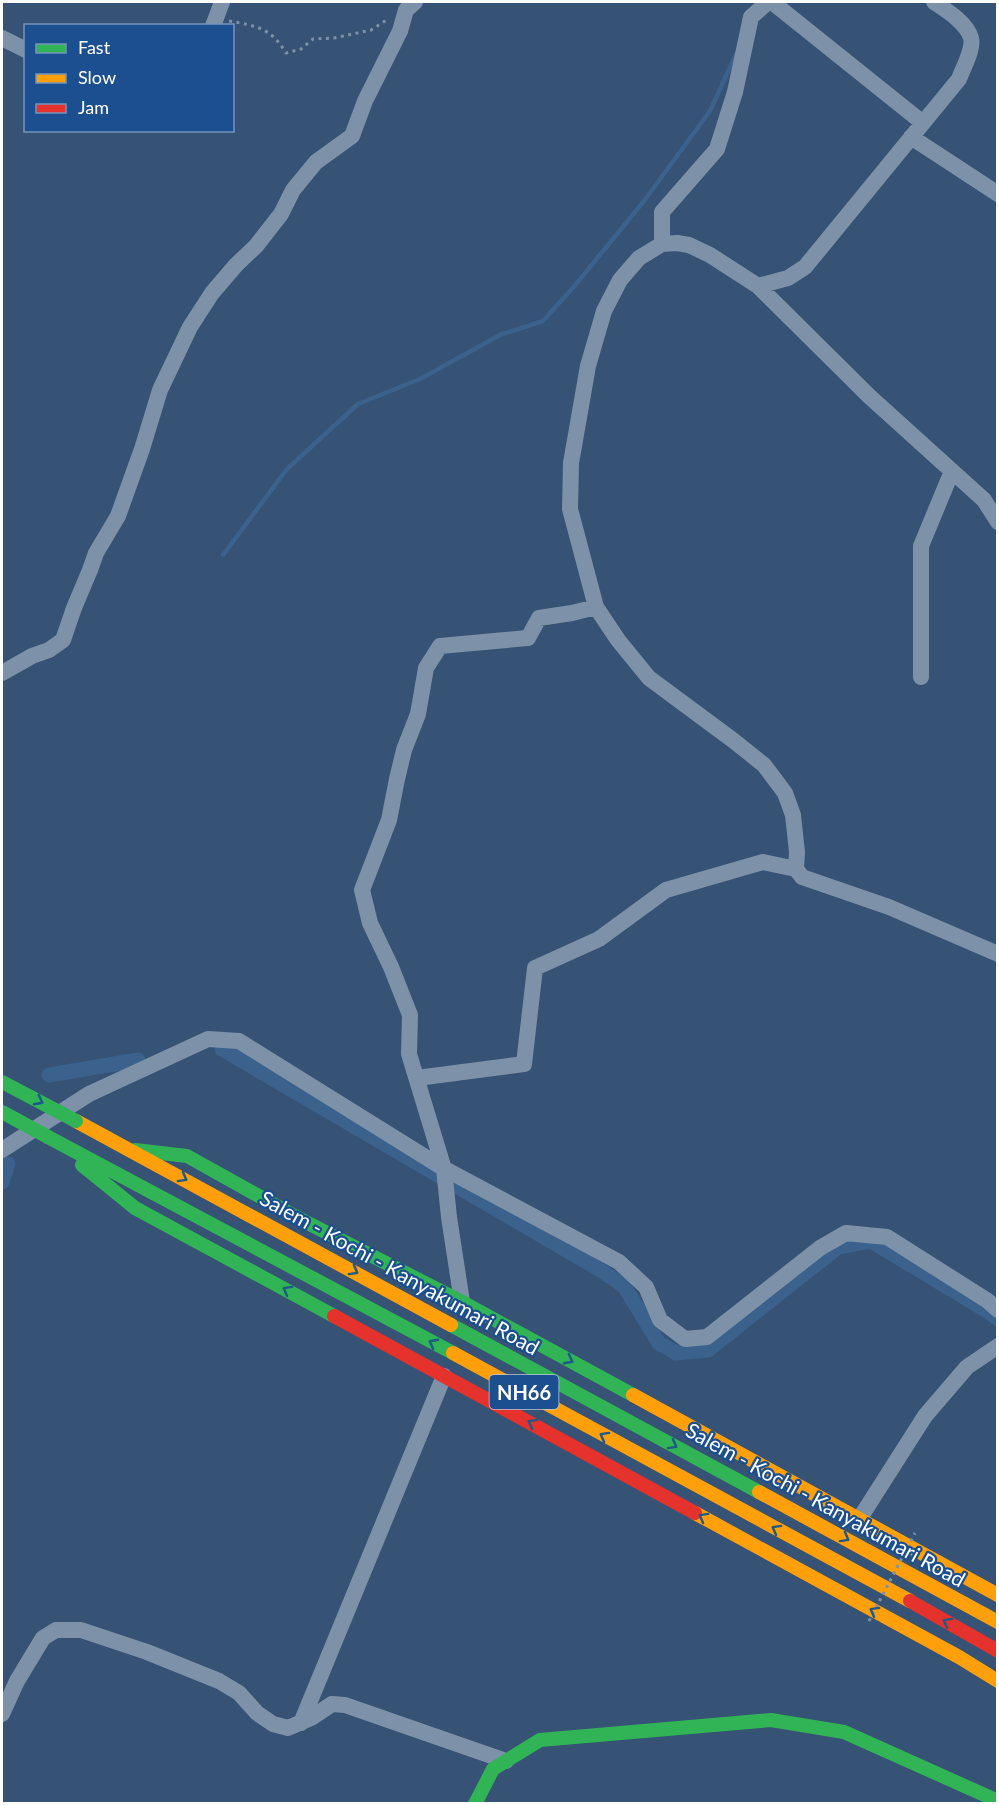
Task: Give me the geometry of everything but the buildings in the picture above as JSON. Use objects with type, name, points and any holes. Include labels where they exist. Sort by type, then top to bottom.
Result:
[{"type":"main road","name":"Salem - Kochi - Kanyakumari Road","points":[[2,1082],[998,1622]]},
{"type":"main road","name":"NH66","points":[[2,1112],[459,1357],[998,1651]]},
{"type":"main road","points":[[48,1137],[135,1208],[959,1657],[998,1681]]},
{"type":"main road","points":[[131,1150],[187,1156],[300,1219],[462,1302],[998,1595]]},
{"type":"main road","points":[[475,1803],[493,1768],[540,1740],[771,1720],[844,1732],[998,1801]]},
{"type":"street","points":[[214,22],[222,2]]},
{"type":"street","points":[[662,244],[662,213],[717,149],[735,92],[751,17],[770,2],[923,123]]},
{"type":"street","points":[[758,286],[788,278],[805,267],[959,79],[969,54],[971,38],[959,19],[934,2]]},
{"type":"street","points":[[2,673],[32,656],[49,650],[63,640],[96,553],[118,516],[160,390],[190,327],[218,286],[256,246],[281,214],[293,190],[316,162],[352,136],[364,101],[411,6]]},
{"type":"street","points":[[2,38],[24,49]]},
{"type":"street","points":[[911,137],[998,194]]},
{"type":"street","points":[[998,522],[984,500],[869,396],[758,286],[710,255],[689,245],[662,244],[639,258],[620,279],[604,311],[588,366],[571,463],[570,509],[596,607],[618,640],[649,678],[734,741],[764,765],[771,774],[785,793],[793,815],[797,852],[796,869],[802,877],[890,908],[998,954]]},
{"type":"street","points":[[921,677],[921,546],[952,471]]},
{"type":"street","points":[[462,1302],[444,1169],[409,1053],[410,1015],[370,923],[362,890],[389,820],[404,750],[418,714],[426,668],[440,646],[528,638],[539,618],[596,607]]},
{"type":"street","points":[[417,1078],[524,1064],[535,968],[599,939],[666,891],[763,862],[796,869]]},
{"type":"street","points":[[2,1150],[89,1094],[208,1039],[239,1041],[444,1169],[619,1262],[646,1287],[660,1320],[685,1339],[707,1336],[820,1248],[846,1233],[887,1237],[988,1300],[998,1310]]},
{"type":"street","points":[[860,1518],[925,1416],[967,1367],[998,1346]]},
{"type":"street","points":[[301,1723],[444,1376]]},
{"type":"street","points":[[2,1714],[17,1681],[43,1638],[56,1630],[81,1629],[219,1681],[238,1693],[257,1713],[273,1724],[288,1728],[311,1719],[332,1704],[345,1705],[506,1761]]},
{"type":"path","points":[[234,24],[264,28],[280,42],[286,53],[301,49],[313,39],[334,38],[371,30],[411,6]]},
{"type":"path","points":[[214,22],[231,24]]},
{"type":"path","points":[[869,1621],[915,1533]]},
{"type":"waterway","points":[[223,555],[287,469],[358,404],[420,379],[500,335],[543,321],[644,201],[710,111],[736,54]]},
{"type":"waterway","points":[[222,1049],[602,1271],[624,1286],[659,1343],[676,1353],[708,1350],[838,1247],[871,1241],[998,1319]]},
{"type":"waterway","points":[[49,1075],[138,1060]]},
{"type":"waterway","points":[[2,1182],[8,1164]]},
{"type":"traffic: fast","points":[[2,1082],[76,1121]]},
{"type":"traffic: fast","points":[[2,1112],[48,1137]]},
{"type":"traffic: fast","points":[[48,1137],[453,1353]]},
{"type":"traffic: fast","points":[[135,1150],[187,1156],[300,1219],[462,1302],[633,1395]]},
{"type":"traffic: fast","points":[[82,1165],[135,1208],[334,1316]]},
{"type":"traffic: fast","points":[[451,1325],[759,1492]]},
{"type":"traffic: fast","points":[[475,1804],[493,1769],[540,1740],[771,1720],[844,1732],[998,1801]]},
{"type":"traffic: slow","points":[[76,1121],[451,1325]]},
{"type":"traffic: slow","points":[[453,1353],[910,1601]]},
{"type":"traffic: slow","points":[[633,1395],[998,1595]]},
{"type":"traffic: slow","points":[[759,1492],[998,1622]]},
{"type":"traffic: slow","points":[[695,1513],[959,1657],[998,1681]]},
{"type":"traffic: jam","points":[[334,1316],[695,1513]]},
{"type":"traffic: jam","points":[[910,1601],[998,1651]]}]
